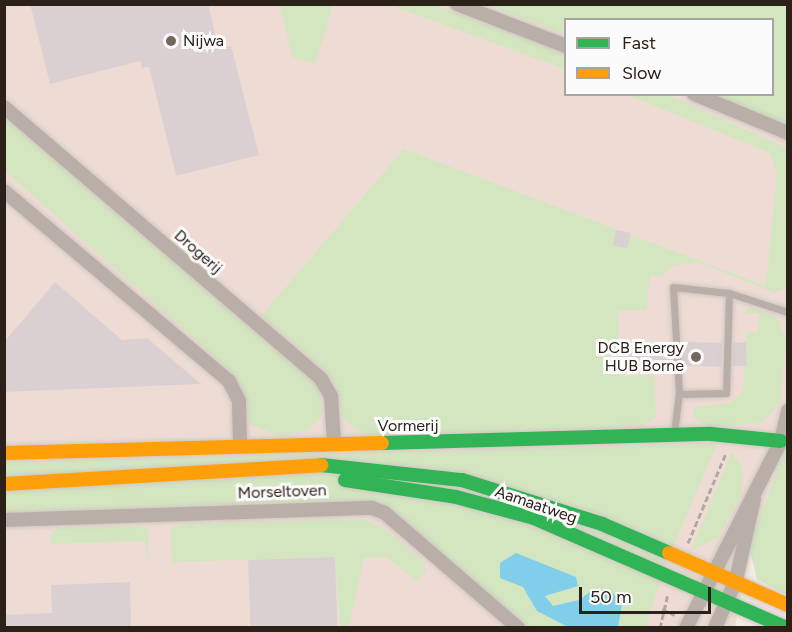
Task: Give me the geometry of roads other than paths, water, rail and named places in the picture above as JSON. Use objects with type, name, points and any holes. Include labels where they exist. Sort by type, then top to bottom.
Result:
[{"type":"main road","name":"Vormerij","points":[[4,453],[334,442],[674,436],[781,441]]},
{"type":"main road","name":"Aamaatweg","points":[[4,484],[258,473],[318,465],[462,480],[529,497],[683,556],[788,605]]},
{"type":"main road","name":"Aamaatweg","points":[[258,473],[378,482],[456,497],[534,518],[787,627]]},
{"type":"street","points":[[457,4],[564,45]]},
{"type":"street","points":[[699,96],[788,133]]},
{"type":"street","name":"Drogerij","points":[[4,107],[321,380],[331,396],[334,442]]},
{"type":"street","points":[[4,190],[229,381],[239,401],[240,445]]},
{"type":"street","points":[[686,627],[712,568],[756,491],[781,441],[788,411]]},
{"type":"street","points":[[715,627],[736,580],[756,491]]},
{"type":"street","name":"Morseltoven","points":[[4,520],[372,508],[385,513],[518,627]]},
{"type":"lane","points":[[674,436],[679,394],[673,287],[729,293],[788,312]]},
{"type":"lane","points":[[679,394],[726,393],[729,293]]},
{"type":"water","points":[[516,553],[576,577],[578,586],[545,596],[553,606],[579,600],[594,589],[611,591],[622,604],[618,627],[568,627],[537,611],[523,587],[500,578],[500,563]]},
{"type":"place","name":"Nijwa","points":[[171,41]]},
{"type":"place","name":"DCB Energy HUB Borne","points":[[696,357]]}]
